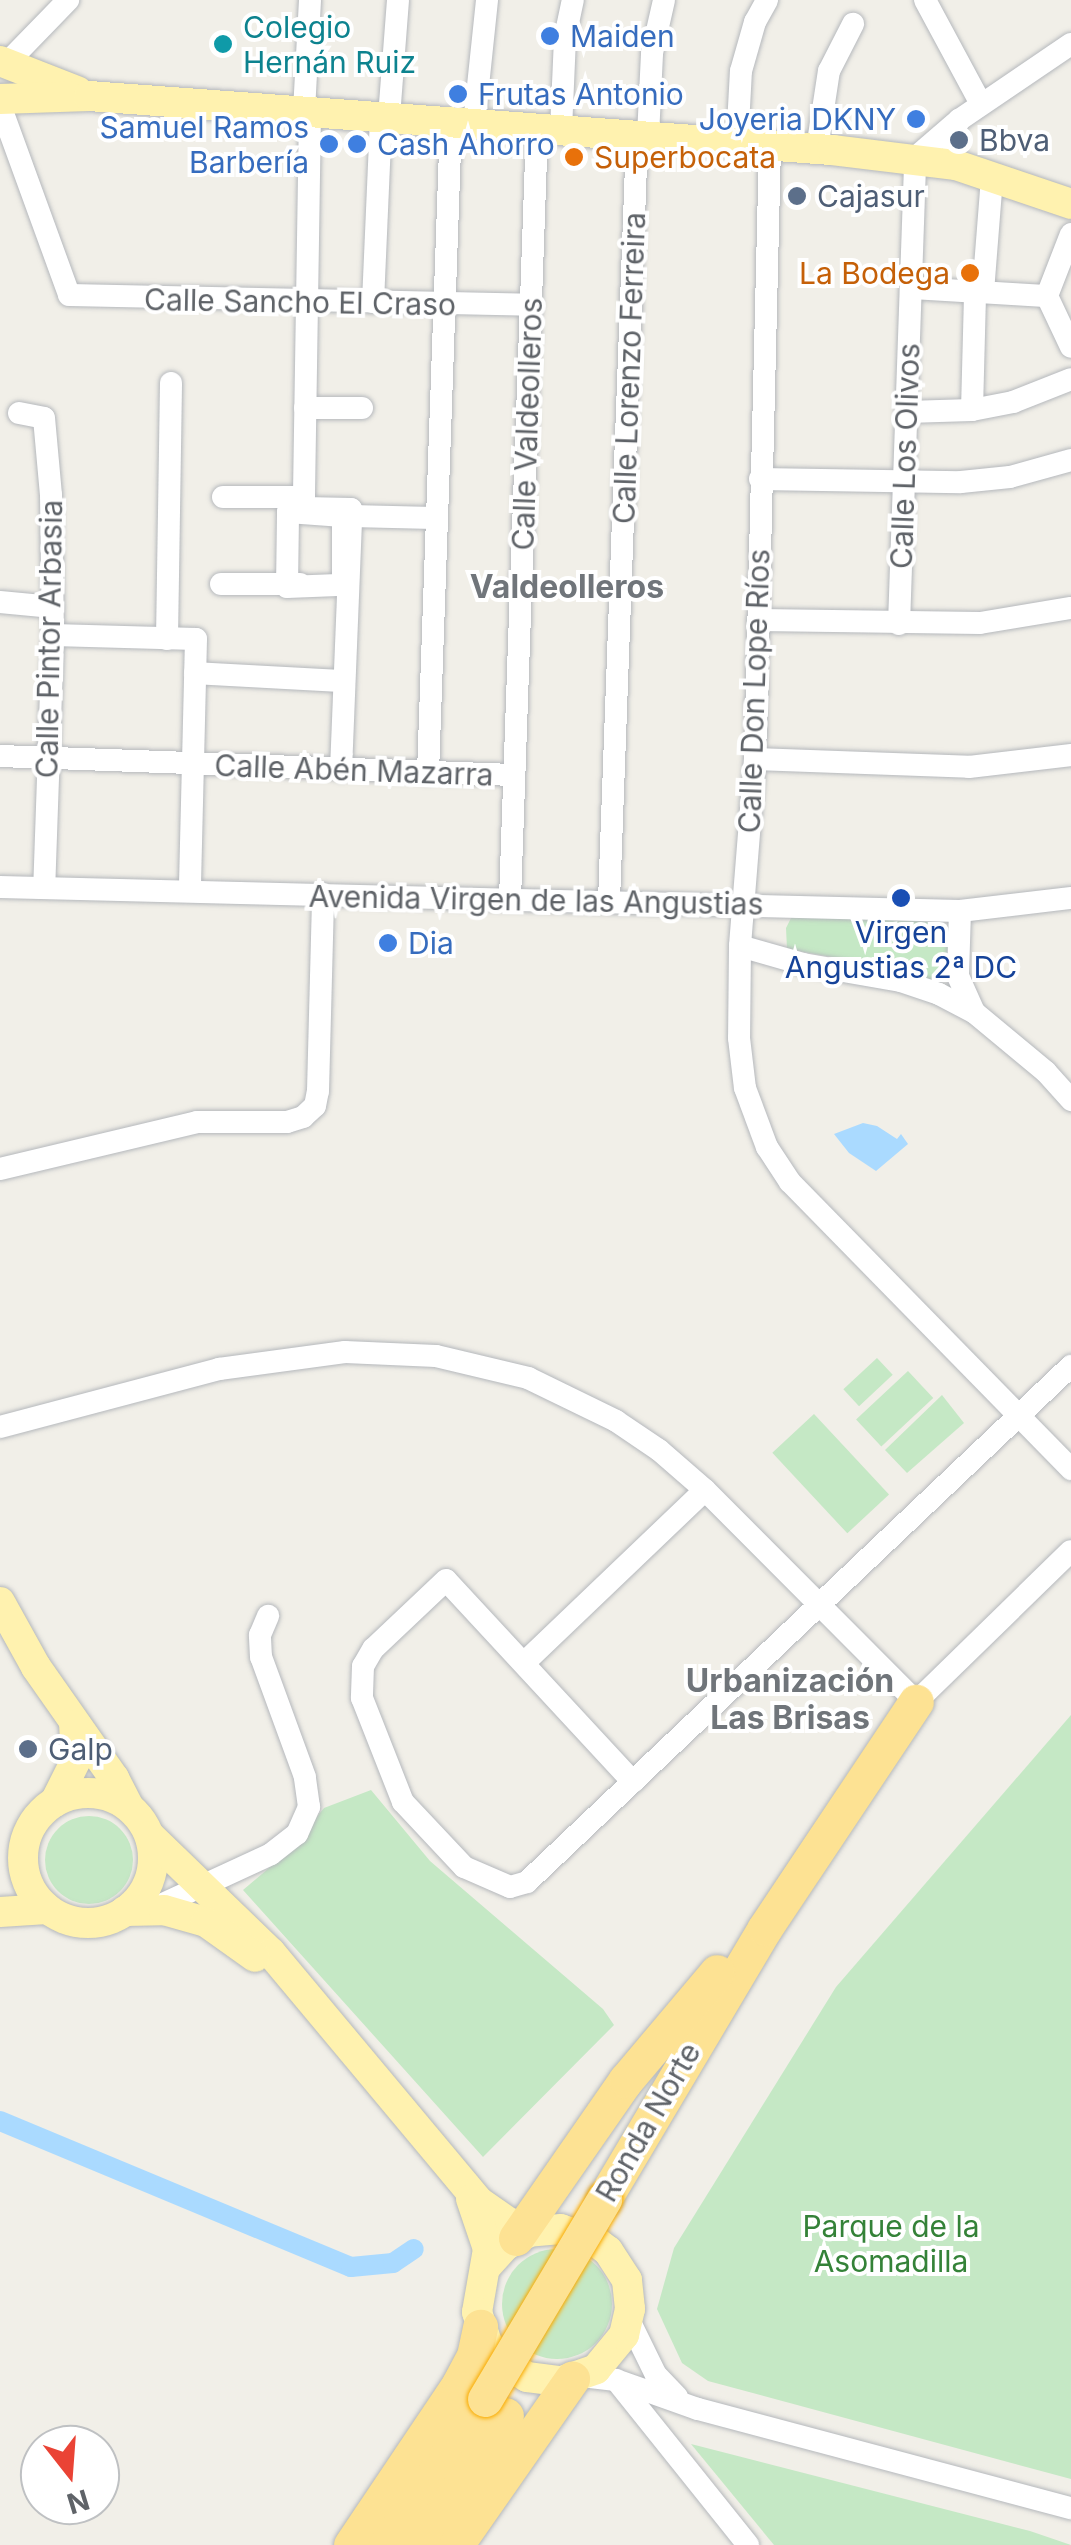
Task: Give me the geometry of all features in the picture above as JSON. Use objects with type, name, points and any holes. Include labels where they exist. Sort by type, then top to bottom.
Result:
[{"type":"highway","name":"Ronda Norte","points":[[421,2545],[604,2198],[765,1928],[916,1702]]},
{"type":"highway","points":[[528,2231],[626,2080],[730,1957],[765,1928]]},
{"type":"highway","points":[[351,2545],[459,2384],[474,2356],[480,2327]]},
{"type":"highway","points":[[456,2545],[578,2377]]},
{"type":"highway","name":"Ronda Norte","points":[[386,2545],[496,2407]]},
{"type":"main road","points":[[4,62],[90,96]]},
{"type":"main road","points":[[0,101],[90,96],[817,148],[956,165],[1071,204]]},
{"type":"main road","points":[[0,1602],[74,1725],[114,1778],[150,1836],[246,1926],[466,2189],[500,2218],[528,2231],[578,2232],[608,2251],[626,2280],[629,2320],[608,2359],[578,2377],[544,2381],[511,2368],[487,2343],[480,2327],[477,2296],[487,2266],[487,2239],[466,2189]]},
{"type":"main road","points":[[55,1802],[76,1760],[74,1725]]},
{"type":"main road","points":[[0,1895],[22,1864],[33,1822],[55,1802],[69,1795],[100,1794],[128,1806]]},
{"type":"main road","points":[[138,1911],[153,1867],[150,1836]]},
{"type":"main road","points":[[22,1864],[35,1896],[47,1909],[74,1922],[90,1923],[138,1911],[206,1922],[312,2004]]},
{"type":"main road","points":[[0,1912],[47,1909]]},
{"type":"main road","points":[[487,2266],[528,2231]]},
{"type":"street","points":[[4,62],[68,0]]},
{"type":"street","points":[[310,0],[304,508],[351,509],[343,585]]},
{"type":"street","points":[[373,302],[385,117],[398,0]]},
{"type":"street","points":[[428,772],[443,304],[462,123],[486,0]]},
{"type":"street","name":"Calle Valdeolleros","points":[[510,899],[532,305],[549,129],[573,0]]},
{"type":"street","name":"Calle Lorenzo Ferreira","points":[[609,901],[642,136],[652,53],[664,0]]},
{"type":"street","points":[[737,144],[742,71],[755,22],[767,0]]},
{"type":"street","points":[[925,0],[981,104]]},
{"type":"street","points":[[817,148],[828,71],[854,24]]},
{"type":"street","points":[[915,158],[959,120],[1071,44]]},
{"type":"street","name":"Calle Sancho El Craso","points":[[0,101],[69,295],[532,305]]},
{"type":"street","points":[[956,165],[952,135],[959,120]]},
{"type":"street","name":"Calle Don Lope Ríos","points":[[770,146],[755,759],[740,946],[738,1038],[745,1088],[767,1147],[790,1182],[1071,1469]]},
{"type":"street","name":"Calle Los Olivos","points":[[899,624],[915,158]]},
{"type":"street","points":[[972,410],[979,292],[992,177]]},
{"type":"street","points":[[1071,234],[1047,296],[1071,348]]},
{"type":"street","points":[[911,288],[1047,296]]},
{"type":"street","points":[[907,412],[972,410],[1013,402],[1071,379]]},
{"type":"street","points":[[167,638],[171,383]]},
{"type":"street","points":[[305,408],[362,408]]},
{"type":"street","name":"Calle Pintor Arbasia","points":[[19,413],[44,418],[53,607],[44,888]]},
{"type":"street","points":[[760,478],[904,483],[1010,477],[1071,460]]},
{"type":"street","points":[[223,496],[304,497]]},
{"type":"street","points":[[286,584],[288,512],[344,516],[341,770]]},
{"type":"street","points":[[351,516],[434,518]]},
{"type":"street","points":[[221,584],[343,585]]},
{"type":"street","points":[[0,602],[53,607]]},
{"type":"street","points":[[759,620],[980,624],[1071,608]]},
{"type":"street","points":[[53,635],[196,640],[190,892]]},
{"type":"street","points":[[196,673],[344,681]]},
{"type":"street","points":[[755,759],[968,767],[1071,755]]},
{"type":"street","points":[[0,756],[48,758]]},
{"type":"street","name":"Calle Abén Mazarra","points":[[48,758],[513,776]]},
{"type":"street","name":"Avenida Virgen de las Angustias","points":[[0,887],[960,911],[1071,898]]},
{"type":"street","points":[[0,1169],[197,1122],[286,1122],[302,1117],[315,1106],[323,894]]},
{"type":"street","points":[[960,911],[958,976],[965,1000],[975,1013],[1046,1072],[1071,1100]]},
{"type":"street","points":[[740,946],[803,964],[901,981],[975,1013]]},
{"type":"street","points":[[0,1427],[219,1370],[290,1358],[390,1351],[436,1356],[528,1378],[616,1421],[704,1490],[916,1702],[1071,1550]]},
{"type":"street","points":[[633,1782],[446,1580],[373,1649],[360,1681],[362,1698],[403,1802],[449,1854],[486,1880],[510,1886],[527,1882],[633,1782],[820,1603],[1071,1366]]},
{"type":"street","points":[[524,1663],[704,1490]]},
{"type":"street","points":[[138,1911],[270,1854],[296,1834],[309,1808],[306,1777],[261,1657],[260,1635],[268,1616]]},
{"type":"street","points":[[629,2320],[664,2386],[698,2409]]},
{"type":"street","points":[[578,2377],[616,2380],[698,2409],[1071,2508]]},
{"type":"street","points":[[616,2380],[748,2545]]},
{"type":"green space","points":[[792,916],[936,922],[948,930],[950,975],[937,983],[877,965],[787,949],[786,928]]},
{"type":"green space","points":[[877,1358],[893,1375],[859,1406],[843,1389]]},
{"type":"green space","points":[[908,1371],[933,1398],[881,1446],[856,1419]]},
{"type":"green space","points":[[942,1395],[964,1423],[907,1473],[885,1450]]},
{"type":"green space","points":[[814,1414],[889,1494],[847,1533],[772,1453]]},
{"type":"green space","name":"Parque de la Asomadilla","points":[[1071,1715],[1071,2479],[708,2381],[682,2363],[657,2309],[674,2248],[836,1987]]},
{"type":"green space","points":[[371,1790],[430,1861],[603,2009],[614,2025],[483,2157],[243,1890],[289,1851],[324,1808]]},
{"type":"green space","points":[[89,1816],[106,1819],[120,1829],[130,1843],[130,1877],[120,1891],[106,1901],[89,1904],[72,1901],[58,1891],[48,1877],[45,1860],[48,1843],[58,1829],[72,1819]]},
{"type":"green space","points":[[557,2249],[578,2253],[596,2265],[608,2283],[612,2304],[608,2325],[596,2343],[578,2355],[557,2359],[536,2355],[518,2343],[506,2325],[502,2304],[506,2283],[518,2265],[536,2253]]},
{"type":"green space","points":[[691,2444],[1030,2531],[1071,2545],[774,2545]]},
{"type":"water","points":[[863,1123],[877,1126],[897,1139],[901,1134],[908,1144],[876,1171],[849,1153],[834,1134]]},
{"type":"waterway","points":[[0,2121],[351,2267],[393,2263],[414,2249]]},
{"type":"place","name":"Maiden","points":[[550,36]]},
{"type":"place","name":"Colegio Hernán Ruiz","points":[[223,44]]},
{"type":"place","name":"Frutas Antonio","points":[[458,94]]},
{"type":"place","name":"Joyeria DKNY","points":[[916,119]]},
{"type":"place","name":"Bbva","points":[[959,140]]},
{"type":"place","name":"Samuel Ramos Barbería","points":[[329,144]]},
{"type":"place","name":"Cash Ahorro","points":[[357,144]]},
{"type":"place","name":"Superbocata","points":[[574,157]]},
{"type":"place","name":"Cajasur","points":[[797,196]]},
{"type":"place","name":"La Bodega","points":[[970,273]]},
{"type":"place","name":"Virgen Angustias 2ª DC","points":[[901,898]]},
{"type":"place","name":"Dia","points":[[388,943]]},
{"type":"place","name":"Galp","points":[[28,1749]]},
{"type":"district","name":"Valdeolleros","points":[[567,587]]},
{"type":"district","name":"Urbanización Las Brisas","points":[[790,1700]]}]
